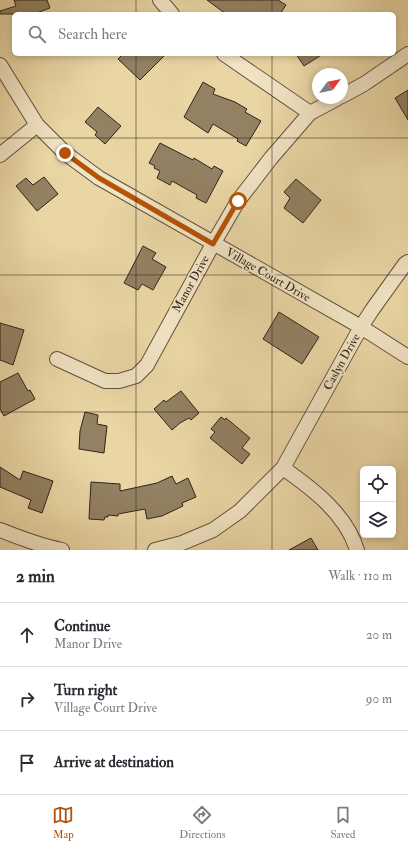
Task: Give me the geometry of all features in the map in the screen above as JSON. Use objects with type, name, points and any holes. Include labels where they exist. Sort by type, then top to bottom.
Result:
[{"type":"street","points":[[160,0],[170,12]]},
{"type":"street","points":[[348,93],[364,84],[408,54]]},
{"type":"street","points":[[227,56],[310,113]]},
{"type":"street","name":"Village Court Drive","points":[[0,65],[37,125],[65,153],[99,178],[361,328],[408,357]]},
{"type":"street","name":"Manor Drive","points":[[58,359],[105,381],[119,380],[136,376],[147,365],[238,201],[271,158],[310,113],[327,104]]},
{"type":"street","points":[[0,154],[37,125]]},
{"type":"street","name":"Caslyn Drive","points":[[155,550],[182,543],[213,530],[240,511],[283,468],[361,328],[372,310],[408,262]]},
{"type":"street","points":[[283,468],[312,488],[343,521],[354,541],[357,550]]},
{"type":"street","points":[[0,530],[29,541],[62,550]]},
{"type":"building","points":[[14,0],[47,0],[50,8],[39,12],[12,12],[12,14],[0,14],[0,11],[16,6]]},
{"type":"building","points":[[207,0],[278,0],[286,5],[281,12],[223,12]]},
{"type":"building","points":[[121,56],[164,56],[140,80],[118,59]]},
{"type":"building","points":[[297,56],[320,56],[304,66]]},
{"type":"building","points":[[203,82],[215,89],[213,94],[235,102],[247,109],[245,112],[261,121],[246,146],[237,141],[238,139],[213,124],[208,133],[184,117]]},
{"type":"building","points":[[408,90],[408,120],[395,98]]},
{"type":"building","points":[[98,107],[121,126],[105,144],[95,135],[97,132],[85,122]]},
{"type":"building","points":[[160,143],[193,160],[194,158],[212,169],[214,166],[223,171],[206,203],[196,198],[197,195],[172,181],[170,185],[157,178],[160,171],[149,163]]},
{"type":"building","points":[[44,177],[58,194],[37,211],[16,186],[26,178],[33,185]]},
{"type":"building","points":[[296,179],[321,200],[303,223],[284,208],[290,198],[284,192]]},
{"type":"building","points":[[143,246],[156,253],[152,259],[166,267],[153,290],[142,284],[138,290],[124,283]]},
{"type":"building","points":[[279,312],[319,337],[302,364],[263,339]]},
{"type":"building","points":[[0,323],[24,330],[13,365],[0,360]]},
{"type":"building","points":[[18,373],[28,391],[30,390],[35,399],[4,416],[0,409],[0,382]]},
{"type":"building","points":[[181,391],[199,413],[191,420],[189,418],[180,423],[172,430],[154,409],[164,400],[166,402]]},
{"type":"building","points":[[85,412],[98,415],[97,424],[107,426],[104,453],[79,449],[80,431]]},
{"type":"building","points":[[221,417],[225,420],[226,418],[250,438],[242,448],[250,454],[242,464],[210,438],[215,432],[211,429]]},
{"type":"building","points":[[0,467],[20,480],[23,471],[53,481],[42,513],[28,508],[31,500],[0,487]]},
{"type":"building","points":[[172,476],[176,484],[188,478],[196,497],[182,503],[183,506],[162,516],[147,519],[145,509],[118,514],[118,516],[108,515],[108,517],[105,517],[104,520],[89,519],[91,482],[120,484],[120,491],[157,483]]},
{"type":"building","points":[[311,538],[318,550],[289,550]]},
{"type":"route","points":[[65,153],[99,178],[213,244],[238,201]]}]
